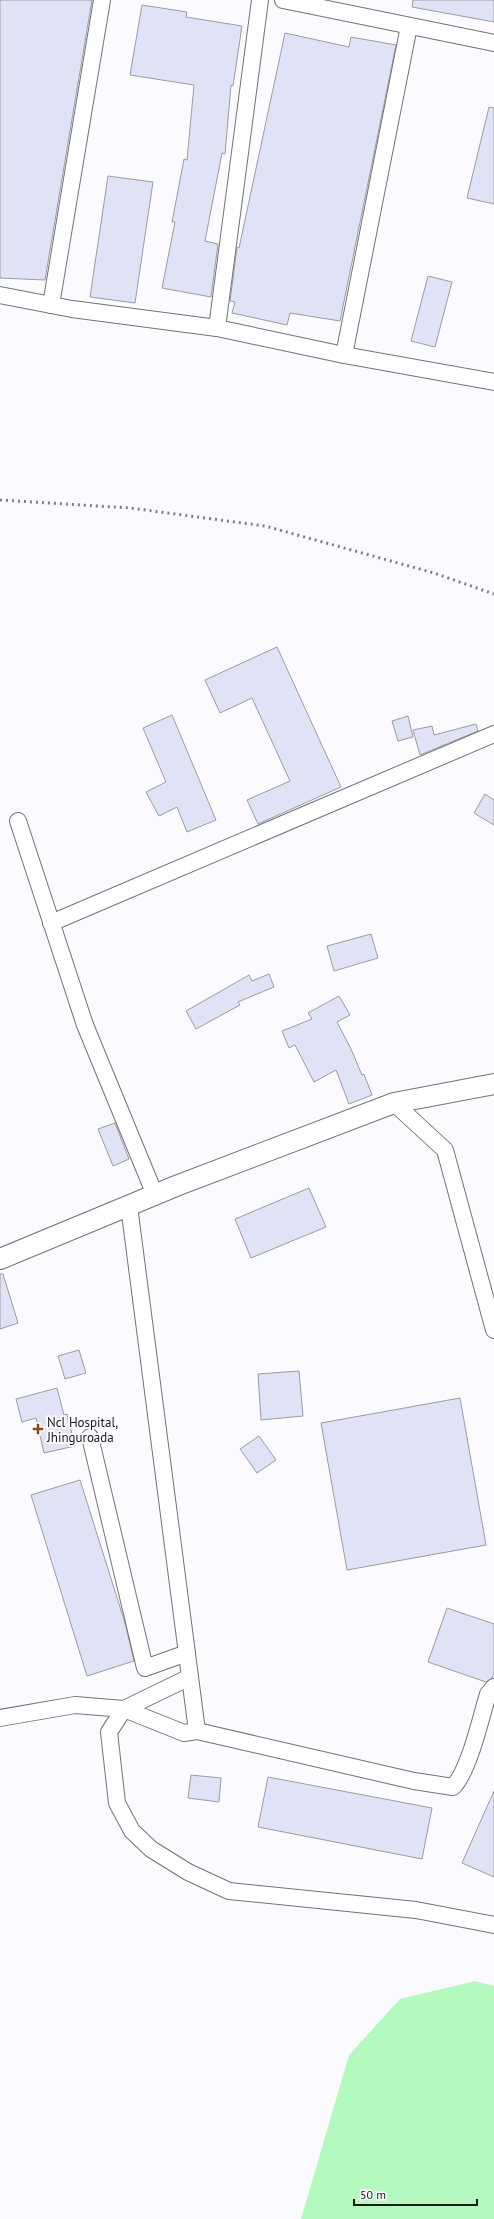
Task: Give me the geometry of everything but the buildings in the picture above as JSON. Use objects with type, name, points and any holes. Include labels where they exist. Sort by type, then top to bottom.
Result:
[{"type":"street","points":[[51,305],[102,0]]},
{"type":"street","points":[[217,328],[260,0]]},
{"type":"street","points":[[283,0],[494,43]]},
{"type":"street","points":[[344,356],[409,26]]},
{"type":"street","points":[[0,295],[51,305],[217,328],[344,356],[494,382]]},
{"type":"street","points":[[51,922],[494,734]]},
{"type":"street","points":[[18,821],[85,1025],[156,1195]]},
{"type":"street","points":[[0,1259],[156,1195],[394,1103],[494,1084]]},
{"type":"street","points":[[394,1103],[445,1150],[494,1330]]},
{"type":"street","points":[[129,1206],[197,1731]]},
{"type":"street","points":[[90,1437],[145,1668],[187,1653]]},
{"type":"street","points":[[190,1676],[124,1709],[109,1732],[116,1803],[132,1831],[151,1849],[188,1872],[229,1891],[416,1910],[494,1925]]},
{"type":"street","points":[[0,1718],[75,1705],[124,1709],[184,1733],[197,1731],[414,1781],[453,1787],[464,1768],[488,1694],[494,1687]]},
{"type":"green space","points":[[475,1981],[494,1986],[494,2219],[301,2219],[349,2055],[400,1999]]},
{"type":"railway","points":[[0,500],[130,508],[265,526],[434,573],[494,594]]},
{"type":"place","name":"Ncl Hospital, Jhinguroada","points":[[38,1429]]}]
